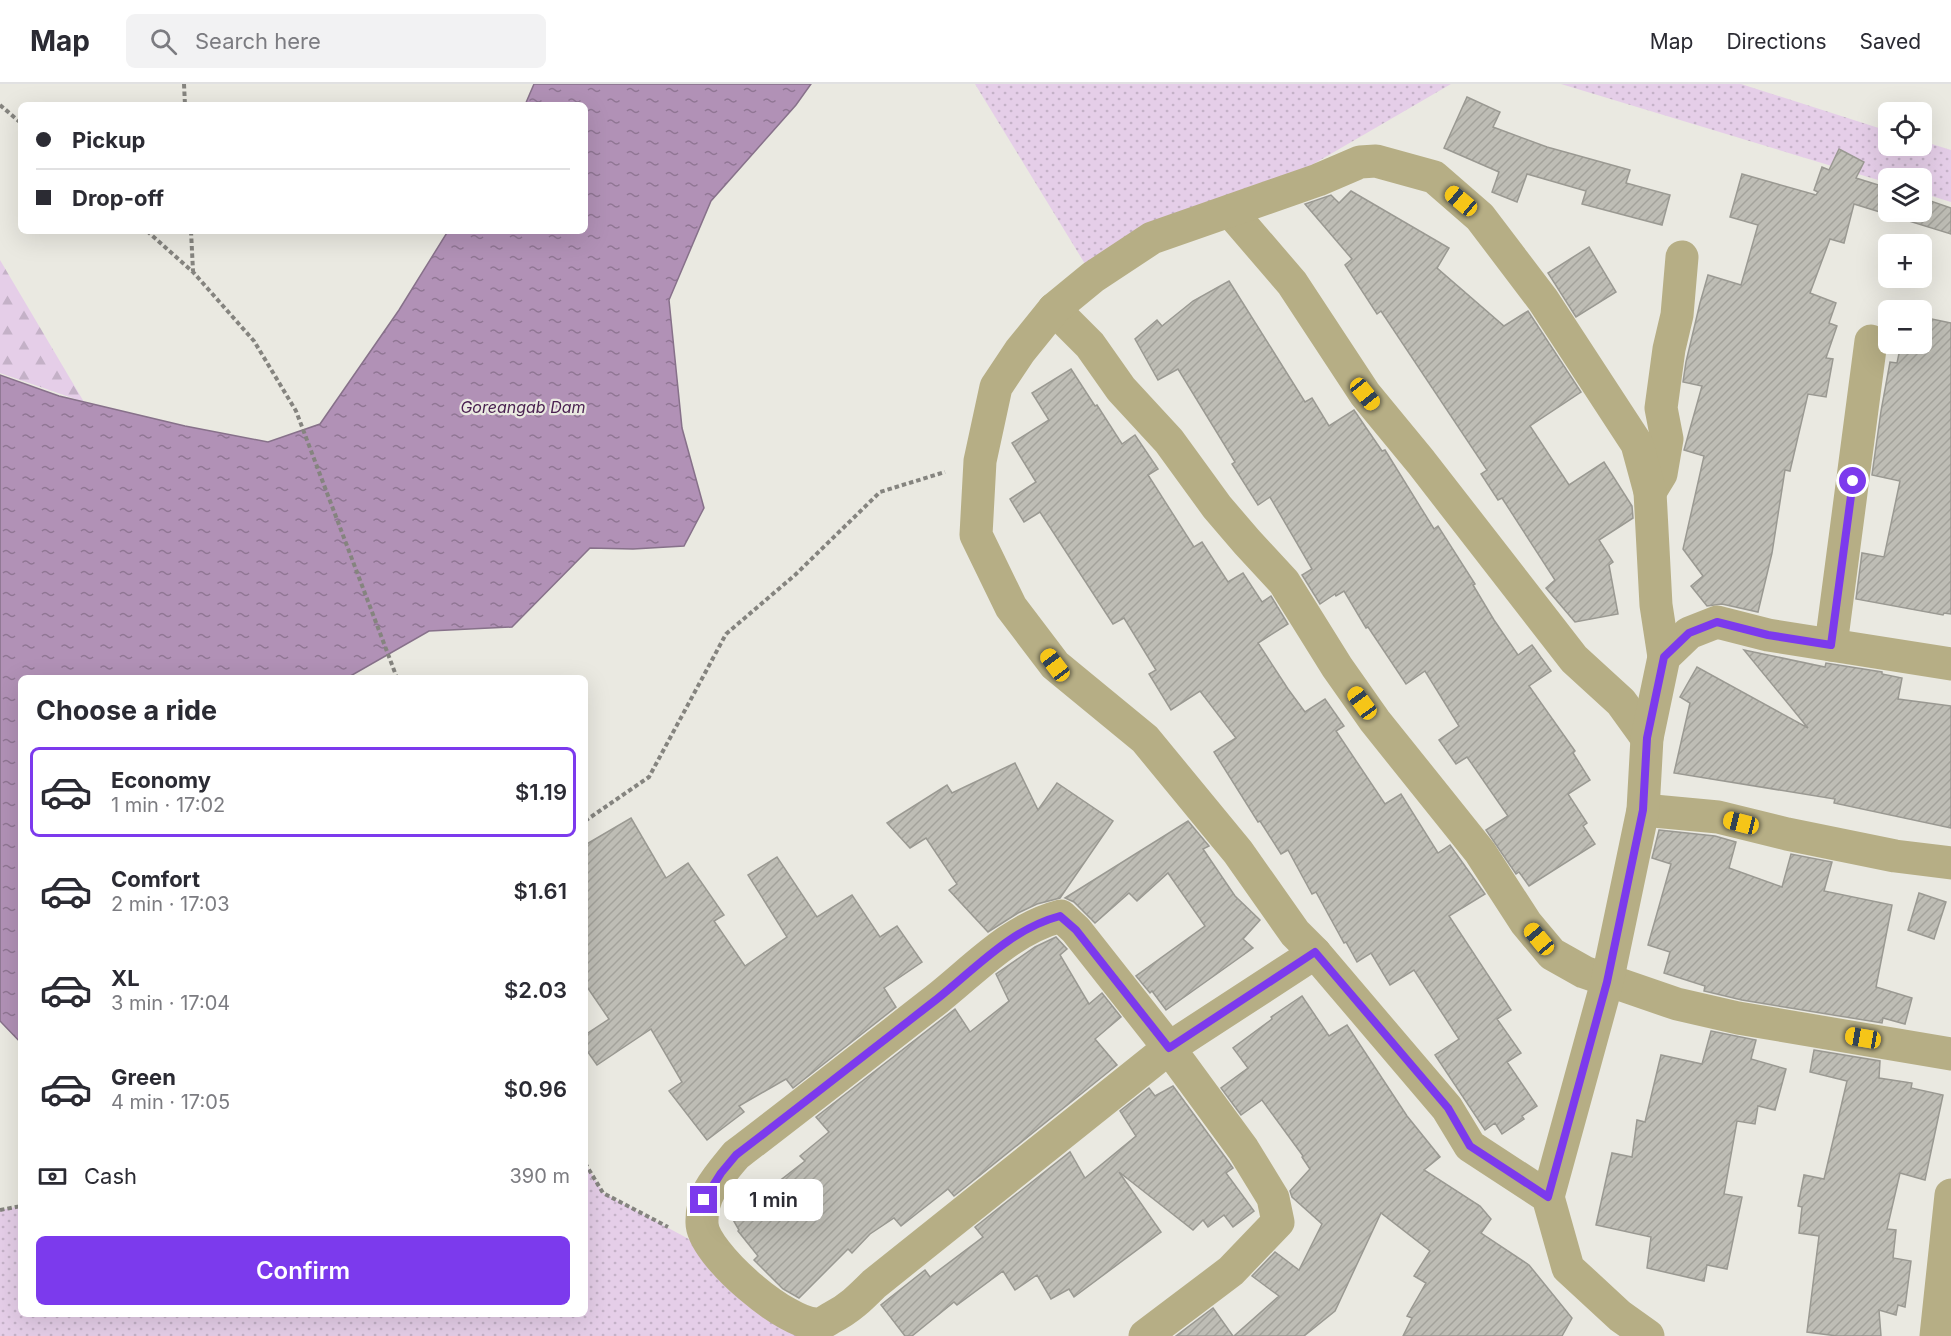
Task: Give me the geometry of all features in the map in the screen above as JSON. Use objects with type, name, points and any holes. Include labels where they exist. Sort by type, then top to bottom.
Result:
[{"type":"lane","points":[[1548,1197],[1470,1146],[1448,1108],[1315,952],[1295,933],[1231,843],[1145,739],[1055,665],[1011,607],[976,535],[980,461],[996,387],[1020,351],[1054,309],[1093,277],[1152,238],[1231,212],[1360,162],[1376,161],[1434,177],[1480,217],[1543,300],[1637,444],[1650,492],[1656,605],[1664,657],[1647,738],[1643,810],[1607,982],[1548,1197],[1568,1268],[1612,1326],[1648,1336]]},
{"type":"lane","points":[[1231,212],[1292,283],[1365,394],[1574,659],[1621,702],[1647,738]]},
{"type":"lane","points":[[1650,492],[1661,474],[1667,439],[1662,408],[1669,349],[1677,315],[1682,257]]},
{"type":"lane","points":[[1054,309],[1090,345],[1121,388],[1169,441],[1217,507],[1284,582],[1337,667],[1375,721],[1480,852],[1526,923],[1552,954],[1607,982],[1677,1004],[1738,1018],[1951,1054]]},
{"type":"lane","points":[[1831,645],[1871,341]]},
{"type":"lane","points":[[1664,657],[1689,633],[1717,622],[1768,635],[1951,664]]},
{"type":"lane","points":[[1643,810],[1718,817],[1884,854],[1951,863]]},
{"type":"lane","points":[[1145,1336],[1231,1270],[1278,1222],[1273,1198],[1249,1159],[1169,1048],[1076,930],[1060,916],[1044,920],[1028,928],[986,957],[939,997],[736,1155],[704,1200],[701,1225],[713,1252],[780,1311],[802,1321],[819,1324],[849,1309],[874,1284],[1169,1048],[1315,952]]},
{"type":"lane","points":[[1936,1336],[1951,1195]]},
{"type":"path","points":[[184,84],[185,102]]},
{"type":"path","points":[[0,105],[18,120]]},
{"type":"path","points":[[150,234],[193,272],[254,341],[296,411],[396,675]]},
{"type":"path","points":[[191,234],[193,272]]},
{"type":"path","points":[[588,818],[649,777],[726,634],[795,575],[880,492],[980,461]]},
{"type":"path","points":[[588,1168],[603,1193],[713,1252]]},
{"type":"path","points":[[0,1210],[18,1207]]},
{"type":"green space","points":[[975,84],[1451,84],[1231,212],[1093,277]]},
{"type":"green space","points":[[1561,84],[1741,84],[1878,128],[1878,156],[1932,156],[1932,144],[1951,150],[1951,202],[1932,196],[1932,168],[1878,168],[1878,180]]},
{"type":"green space","points":[[0,260],[84,402],[0,373]]},
{"type":"green space","points":[[588,1168],[603,1193],[713,1252],[800,1336],[0,1336],[0,1210],[18,1207],[18,1317],[588,1317]]},
{"type":"water","name":"Goreangab Dam","points":[[534,84],[811,84],[796,105],[711,201],[669,300],[682,428],[704,508],[684,546],[633,549],[590,548],[512,627],[429,631],[352,675],[18,675],[18,1040],[0,1021],[0,375],[59,396],[185,426],[268,442],[320,424],[399,310],[446,234],[588,234],[588,102],[526,102]]},
{"type":"building","points":[[1467,97],[1500,112],[1493,127],[1547,147],[1630,170],[1626,183],[1670,195],[1662,225],[1582,204],[1586,191],[1527,174],[1517,202],[1492,192],[1499,172],[1444,148]]},
{"type":"building","points":[[1839,149],[1864,162],[1856,178],[1878,185],[1878,211],[1854,204],[1844,243],[1830,239],[1810,293],[1836,303],[1829,323],[1837,326],[1826,358],[1833,359],[1826,397],[1808,394],[1790,471],[1785,470],[1772,553],[1758,612],[1722,604],[1707,606],[1691,586],[1703,576],[1683,549],[1704,456],[1684,450],[1702,386],[1683,382],[1700,303],[1708,275],[1741,285],[1758,225],[1730,217],[1742,174],[1816,195],[1818,192],[1814,190],[1822,167],[1829,170]]},
{"type":"building","points":[[1351,191],[1449,248],[1437,268],[1504,326],[1528,311],[1581,392],[1530,426],[1569,485],[1604,462],[1632,506],[1633,518],[1599,540],[1613,562],[1609,565],[1618,614],[1575,622],[1546,588],[1555,580],[1502,498],[1498,500],[1481,474],[1487,470],[1381,311],[1377,314],[1345,265],[1352,259],[1305,204],[1331,195],[1339,203]]},
{"type":"building","points":[[1932,201],[1951,208],[1951,234],[1912,222],[1932,222]]},
{"type":"building","points":[[1589,247],[1616,292],[1576,317],[1548,273]]},
{"type":"building","points":[[1229,281],[1305,402],[1312,398],[1329,426],[1354,410],[1382,451],[1385,450],[1434,529],[1438,526],[1475,584],[1473,585],[1494,620],[1518,655],[1532,645],[1551,671],[1529,686],[1575,751],[1573,753],[1590,780],[1568,794],[1587,823],[1583,826],[1595,844],[1529,886],[1519,872],[1516,874],[1486,830],[1508,816],[1467,757],[1456,764],[1439,740],[1459,726],[1425,671],[1406,684],[1368,627],[1366,628],[1344,591],[1320,604],[1302,575],[1312,569],[1270,497],[1258,505],[1232,464],[1235,462],[1178,369],[1158,380],[1135,339],[1157,320],[1162,326],[1193,301]]},
{"type":"building","points":[[1932,319],[1951,323],[1951,614],[1944,613],[1943,615],[1856,599],[1862,553],[1884,557],[1900,481],[1872,475],[1890,362],[1897,363],[1899,354],[1932,354]]},
{"type":"building","points":[[1071,369],[1122,444],[1135,435],[1158,469],[1148,475],[1194,547],[1202,542],[1228,582],[1243,573],[1262,602],[1271,596],[1288,624],[1258,643],[1305,712],[1325,699],[1344,726],[1336,731],[1385,804],[1401,794],[1438,853],[1450,845],[1485,894],[1449,916],[1511,1010],[1497,1019],[1521,1053],[1507,1062],[1537,1106],[1522,1116],[1524,1119],[1502,1134],[1495,1123],[1485,1130],[1435,1055],[1459,1039],[1414,970],[1390,985],[1371,953],[1357,962],[1316,892],[1312,894],[1288,850],[1281,854],[1260,821],[1258,822],[1214,752],[1236,738],[1200,691],[1171,710],[1149,674],[1156,670],[1124,618],[1113,624],[1040,512],[1024,522],[1010,499],[1036,482],[1012,443],[1049,420],[1032,393]]},
{"type":"building","points":[[1744,650],[1825,667],[1826,663],[1882,672],[1882,674],[1902,678],[1898,699],[1951,706],[1951,828],[1834,803],[1835,799],[1674,773],[1690,703],[1680,697],[1697,667],[1808,728]]},
{"type":"building","points":[[1015,763],[1038,810],[1057,783],[1113,821],[1060,898],[1037,904],[988,932],[949,890],[957,884],[926,838],[910,848],[887,823],[947,785],[952,793]]},
{"type":"building","points":[[631,818],[666,878],[688,863],[724,915],[714,921],[745,966],[787,937],[748,875],[777,857],[817,917],[852,895],[880,937],[897,926],[922,962],[884,988],[896,1007],[793,1088],[786,1079],[739,1106],[744,1112],[707,1140],[669,1091],[682,1082],[651,1029],[597,1065],[588,1052],[588,1033],[609,1019],[588,988],[588,843]]},
{"type":"building","points":[[1188,821],[1209,846],[1203,849],[1235,896],[1260,920],[1243,939],[1253,948],[1166,1010],[1152,991],[1150,993],[1136,976],[1205,926],[1168,873],[1137,901],[1129,893],[1095,923],[1074,902],[1065,898]]},
{"type":"building","points":[[1659,830],[1715,836],[1736,842],[1729,868],[1782,887],[1791,854],[1832,862],[1824,891],[1892,905],[1876,987],[1912,998],[1905,1024],[1883,1018],[1882,1023],[1742,1000],[1704,991],[1705,986],[1664,973],[1670,952],[1648,945],[1671,864],[1652,858]]},
{"type":"building","points":[[1919,893],[1946,902],[1934,939],[1908,930]]},
{"type":"building","points":[[1056,937],[1067,949],[1060,955],[1089,1004],[1102,993],[1121,1017],[1095,1039],[1117,1065],[954,1196],[948,1189],[901,1226],[894,1218],[870,1234],[852,1253],[848,1249],[799,1298],[783,1289],[754,1260],[758,1256],[738,1231],[732,1218],[805,1161],[800,1156],[829,1132],[816,1117],[955,1009],[970,1032],[1009,1001],[996,974],[1035,947]]},
{"type":"building","points":[[1302,996],[1329,1036],[1347,1025],[1407,1116],[1440,1157],[1424,1170],[1480,1206],[1491,1219],[1481,1233],[1529,1265],[1572,1318],[1562,1336],[1403,1336],[1412,1318],[1407,1316],[1426,1283],[1414,1276],[1430,1251],[1381,1213],[1335,1311],[1304,1336],[1234,1336],[1279,1296],[1252,1276],[1275,1252],[1299,1270],[1322,1224],[1292,1197],[1290,1191],[1310,1169],[1262,1100],[1241,1115],[1221,1088],[1248,1068],[1233,1048],[1272,1019],[1271,1017]]},
{"type":"building","points":[[1711,1031],[1756,1040],[1751,1059],[1786,1069],[1775,1110],[1758,1106],[1755,1124],[1737,1121],[1724,1194],[1742,1197],[1727,1269],[1707,1265],[1704,1281],[1647,1268],[1651,1237],[1596,1225],[1612,1153],[1632,1157],[1637,1120],[1645,1122],[1661,1055],[1702,1064]]},
{"type":"building","points":[[1814,1050],[1880,1061],[1879,1078],[1912,1083],[1911,1088],[1943,1095],[1925,1180],[1900,1173],[1887,1229],[1896,1230],[1893,1258],[1911,1261],[1905,1307],[1898,1305],[1896,1315],[1879,1310],[1881,1336],[1837,1336],[1807,1332],[1819,1236],[1799,1233],[1802,1207],[1798,1206],[1804,1175],[1824,1179],[1847,1081],[1810,1072]]},
{"type":"building","points":[[1173,1086],[1233,1168],[1226,1173],[1254,1211],[1233,1227],[1224,1215],[1208,1227],[1203,1220],[1193,1230],[1119,1172],[1161,1232],[1074,1297],[1069,1289],[1051,1299],[1037,1275],[1015,1290],[1003,1271],[957,1305],[954,1302],[912,1336],[905,1336],[881,1305],[925,1270],[930,1277],[983,1237],[975,1227],[1070,1152],[1085,1178],[1136,1136],[1120,1111],[1149,1088],[1155,1096]]},
{"type":"building","points":[[1213,1308],[1233,1336],[1176,1336]]},
{"type":"route","points":[[704,1200],[736,1155],[939,997],[986,957],[1028,928],[1044,920],[1060,916],[1076,930],[1169,1048],[1315,952],[1448,1108],[1470,1146],[1548,1197],[1607,982],[1643,810],[1647,738],[1664,657],[1689,633],[1717,622],[1768,635],[1831,645],[1853,481]]}]
